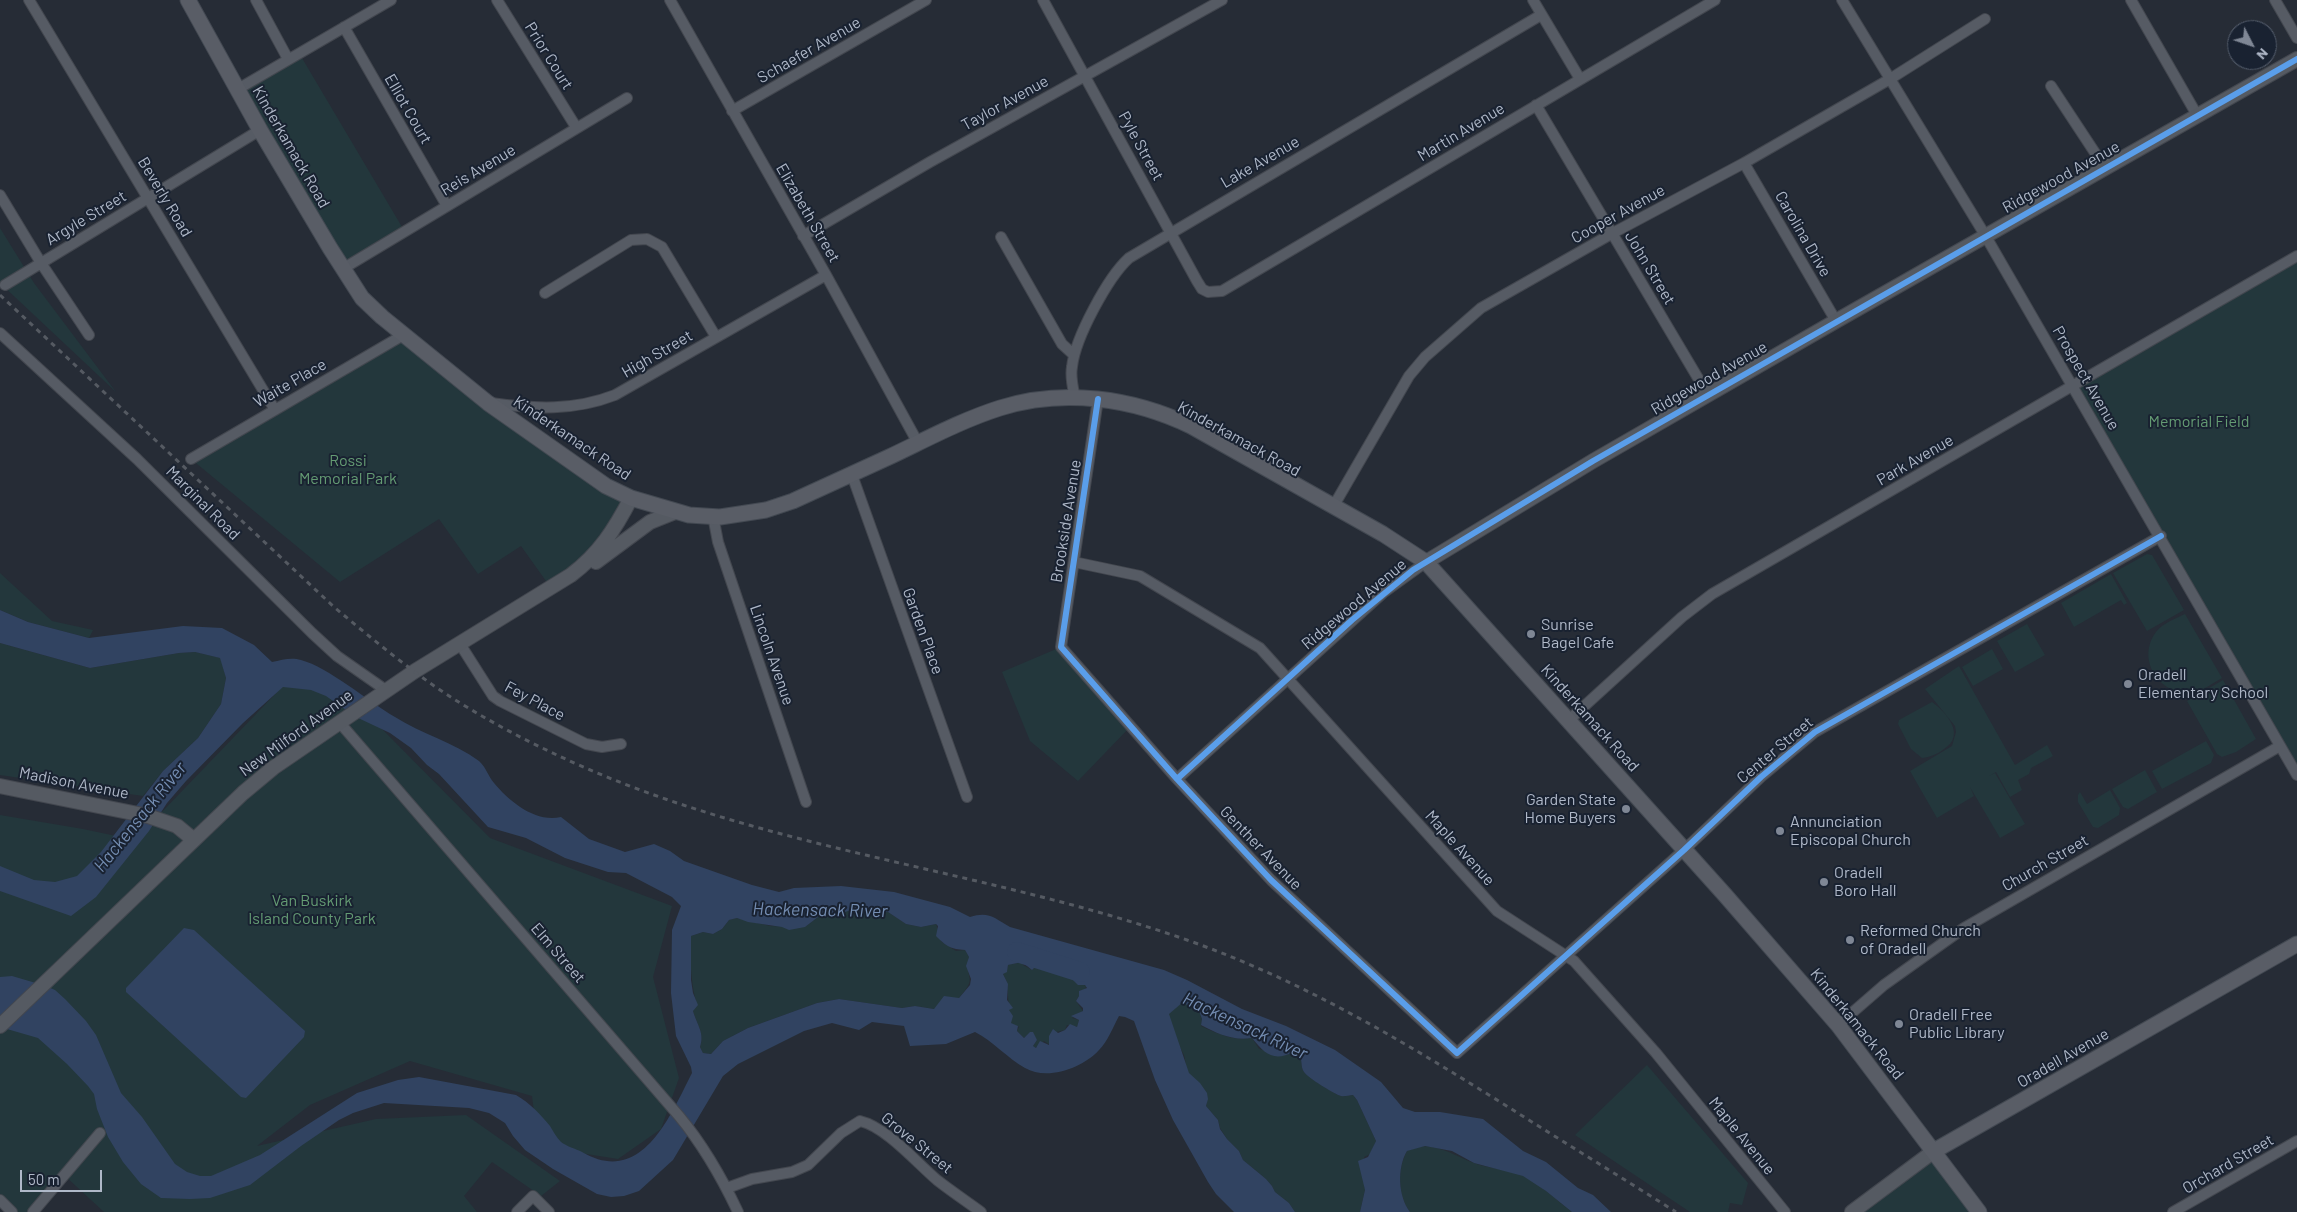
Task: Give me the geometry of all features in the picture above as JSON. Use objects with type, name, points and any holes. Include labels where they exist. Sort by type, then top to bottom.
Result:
[{"type":"main road","name":"Kinderkamack Road","points":[[188,0],[260,130],[362,298],[488,403],[606,486],[631,498],[676,512],[713,516],[766,510],[852,475],[918,443],[1000,408],[1039,400],[1098,399],[1134,405],[1176,419],[1383,534],[1426,562],[1726,896],[1838,1025],[1979,1212]]},
{"type":"main road","name":"Oradell Avenue","points":[[1934,1151],[2297,944]]},
{"type":"street","name":"Beverly Road","points":[[29,0],[275,410]]},
{"type":"street","points":[[256,0],[288,59]]},
{"type":"street","points":[[238,89],[391,0]]},
{"type":"street","name":"Prior Court","points":[[497,0],[576,128]]},
{"type":"street","name":"Elizabeth Street","points":[[670,0],[826,275],[918,443]]},
{"type":"street","name":"Schaefer Avenue","points":[[732,110],[926,0]]},
{"type":"street","name":"Pyle Street","points":[[1043,0],[1202,289],[1208,292],[1222,290]]},
{"type":"street","name":"Taylor Avenue","points":[[803,236],[1084,76],[1222,0]]},
{"type":"street","points":[[1533,0],[1580,79]]},
{"type":"street","name":"Martin Avenue","points":[[1222,290],[1580,79],[1699,4],[1715,0]]},
{"type":"street","name":"Prospect Avenue","points":[[1842,0],[1985,235],[2161,536],[2297,775]]},
{"type":"street","points":[[2131,0],[2197,115]]},
{"type":"street","points":[[2275,0],[2297,38]]},
{"type":"street","name":"Lake Avenue","points":[[1075,398],[1071,371],[1074,355],[1104,288],[1116,271],[1129,258],[1541,15]]},
{"type":"street","name":"Cooper Avenue","points":[[1334,507],[1409,376],[1425,357],[1481,308],[1613,233],[1744,163],[1890,79],[1985,19]]},
{"type":"street","name":"Elliot Court","points":[[344,27],[447,206]]},
{"type":"street","name":"Ridgewood Avenue","points":[[1177,779],[1383,593],[1426,562],[1585,466],[1836,320],[2297,59]]},
{"type":"street","points":[[2051,86],[2106,168]]},
{"type":"street","name":"Reis Avenue","points":[[344,268],[627,98]]},
{"type":"street","name":"John Street","points":[[1536,105],[1708,395]]},
{"type":"street","name":"Argyle Street","points":[[5,285],[260,130]]},
{"type":"street","name":"Carolina Drive","points":[[1744,163],[1836,320]]},
{"type":"street","points":[[0,195],[41,263],[90,335]]},
{"type":"street","points":[[1001,237],[1062,344],[1074,355]]},
{"type":"street","points":[[544,292],[631,240],[647,239],[662,248],[716,337]]},
{"type":"street","name":"Park Avenue","points":[[1569,720],[1682,617],[1712,594],[2297,256]]},
{"type":"street","name":"High Street","points":[[488,403],[551,408],[579,406],[597,402],[615,395],[826,275]]},
{"type":"street","name":"Marginal Road","points":[[0,333],[137,459],[312,633],[337,656],[386,691]]},
{"type":"street","name":"Waite Place","points":[[191,459],[405,334]]},
{"type":"street","name":"Brookside Avenue","points":[[1061,647],[1098,399]]},
{"type":"street","name":"Garden Place","points":[[852,475],[966,797]]},
{"type":"street","name":"New Milford Avenue","points":[[0,1026],[243,793],[274,768],[386,691],[571,575],[587,562],[611,535],[631,498]]},
{"type":"street","points":[[571,575],[583,571],[650,522],[676,512]]},
{"type":"street","name":"Lincoln Avenue","points":[[713,516],[718,542],[806,802]]},
{"type":"street","name":"Center Street","points":[[1457,1053],[1684,850],[1761,777],[1815,732],[2161,536]]},
{"type":"street","name":"Maple Avenue","points":[[1074,562],[1123,571],[1152,581],[1260,648],[1497,911],[1574,961],[1656,1053],[1785,1212]]},
{"type":"street","name":"Fey Place","points":[[460,644],[493,696],[500,701],[586,744],[602,747],[622,744]]},
{"type":"street","name":"Genther Avenue","points":[[1061,647],[1177,779],[1271,880],[1457,1053]]},
{"type":"street","name":"Elm Street","points":[[340,723],[666,1100],[696,1138],[727,1188],[738,1212]]},
{"type":"street","name":"Church Street","points":[[1838,1025],[1884,985],[1964,928],[2280,746]]},
{"type":"street","name":"Madison Avenue","points":[[0,786],[155,819],[178,826],[194,840]]},
{"type":"street","name":"Grove Street","points":[[727,1188],[752,1179],[792,1172],[808,1165],[841,1133],[860,1121],[868,1123],[888,1137],[938,1180],[981,1212]]},
{"type":"street","points":[[33,1212],[100,1134]]},
{"type":"street","name":"Orchard Street","points":[[2173,1212],[2297,1141]]},
{"type":"street","name":"Oradell Avenue","points":[[1852,1212],[1934,1151]]},
{"type":"street","points":[[517,1212],[533,1196],[549,1212]]},
{"type":"street","points":[[0,1200],[12,1212]]},
{"type":"green space","points":[[299,53],[405,232],[344,268],[238,89]]},
{"type":"green space","points":[[0,228],[34,283],[116,392],[0,283]]},
{"type":"green space","name":"Memorial Field","points":[[2297,256],[2297,775],[2073,387]]},
{"type":"green space","name":"Rossi Memorial Park","points":[[405,334],[631,498],[619,522],[551,588],[521,546],[478,574],[439,519],[340,582],[191,459]]},
{"type":"green space","points":[[2147,554],[2152,555],[2184,610],[2147,631],[2113,573]]},
{"type":"green space","points":[[0,573],[52,621],[93,630],[89,638],[28,622],[0,610]]},
{"type":"green space","points":[[2111,574],[2127,603],[2124,605],[2121,600],[2074,627],[2061,603]]},
{"type":"green space","points":[[2185,614],[2222,678],[2194,692],[2182,692],[2171,689],[2162,683],[2150,665],[2148,654],[2150,643],[2156,632],[2169,621]]},
{"type":"green space","points":[[2027,624],[2045,655],[2015,672],[1997,641]]},
{"type":"green space","points":[[0,643],[90,668],[179,653],[195,652],[221,658],[226,678],[221,704],[198,738],[163,771],[143,796],[0,775]]},
{"type":"green space","points":[[1061,647],[1131,726],[1078,781],[1030,741],[1002,672]]},
{"type":"green space","points":[[1992,649],[2003,669],[1973,686],[1962,667]]},
{"type":"green space","points":[[1959,666],[2015,765],[2047,745],[2053,756],[2031,768],[2029,774],[2018,780],[2022,790],[2010,797],[1996,772],[1989,776],[1995,773],[2025,824],[2000,838],[1970,787],[1974,796],[1937,818],[1910,771],[1952,746],[1956,732],[1955,726],[1925,689]]},
{"type":"green space","points":[[2223,680],[2256,739],[2236,752],[2222,757],[2217,754],[2187,701]]},
{"type":"green space","name":"Van Buskirk Island County Park","points":[[314,686],[380,727],[490,838],[672,906],[653,977],[679,1078],[661,1129],[618,1159],[555,1149],[535,1120],[532,1096],[410,1061],[310,1105],[257,1146],[376,1119],[466,1115],[560,1181],[541,1196],[492,1162],[464,1196],[477,1212],[104,1212],[64,1175],[31,1212],[14,1212],[0,1200],[0,815],[135,840],[282,687]]},
{"type":"green space","points":[[1932,702],[1952,724],[1954,737],[1942,751],[1922,758],[1911,749],[1898,724],[1899,720]]},
{"type":"green space","points":[[2206,741],[2214,755],[2211,763],[2162,789],[2152,771]]},
{"type":"green space","points":[[2145,770],[2157,792],[2128,809],[2123,807],[2112,789]]},
{"type":"green space","points":[[2110,790],[2120,808],[2119,815],[2098,828],[2093,827],[2078,802],[2078,795],[2080,792],[2087,804]]},
{"type":"green space","points":[[851,910],[888,912],[906,924],[921,927],[936,924],[942,942],[956,951],[965,950],[969,957],[968,970],[970,981],[965,991],[959,998],[953,998],[934,1009],[915,1006],[902,1008],[839,999],[817,1003],[748,1028],[723,1041],[711,1054],[703,1053],[700,1047],[702,1037],[693,1011],[696,1000],[691,968],[691,936],[703,932],[713,934],[722,929],[729,920],[737,918],[770,926],[805,927],[822,914]]},
{"type":"green space","points":[[1049,960],[1062,973],[1086,986],[1085,990],[1079,991],[1076,1001],[1083,1011],[1072,1018],[1079,1020],[1077,1027],[1067,1025],[1065,1030],[1052,1033],[1050,1045],[1044,1041],[1035,1048],[1033,1046],[1037,1040],[1030,1033],[1024,1038],[1017,1031],[1019,1027],[1010,1023],[1007,982],[1003,974],[1007,971],[1008,965],[1022,962],[1023,965],[1032,970],[1041,961]]},
{"type":"green space","points":[[1183,1001],[1191,1008],[1199,1011],[1202,1019],[1201,1026],[1232,1038],[1252,1038],[1259,1049],[1287,1055],[1294,1052],[1300,1056],[1304,1072],[1311,1078],[1338,1095],[1353,1095],[1376,1141],[1370,1154],[1364,1157],[1365,1190],[1360,1212],[1295,1212],[1289,1203],[1275,1192],[1266,1179],[1243,1160],[1239,1151],[1227,1139],[1220,1128],[1218,1120],[1206,1106],[1207,1096],[1205,1092],[1192,1078],[1187,1069],[1184,1055],[1168,1014]]},
{"type":"green space","points":[[1647,1065],[1748,1183],[1742,1205],[1730,1203],[1728,1212],[1690,1212],[1575,1135]]},
{"type":"green space","points":[[1419,1146],[1434,1147],[1480,1165],[1522,1175],[1542,1187],[1572,1212],[1410,1212],[1403,1198],[1400,1174],[1407,1151]]},
{"type":"green space","points":[[1934,1151],[1979,1212],[1853,1212]]},
{"type":"water","points":[[0,610],[28,622],[89,638],[183,626],[222,628],[254,645],[272,662],[297,659],[312,664],[336,677],[395,717],[459,748],[479,761],[500,790],[523,809],[542,817],[561,817],[589,839],[625,852],[654,844],[670,851],[684,861],[752,885],[779,892],[794,888],[841,886],[894,892],[950,907],[970,917],[977,915],[991,916],[1010,927],[1164,970],[1242,1009],[1286,1026],[1335,1050],[1381,1082],[1403,1108],[1415,1112],[1440,1112],[1483,1119],[1523,1151],[1546,1162],[1578,1188],[1593,1195],[1611,1212],[1572,1212],[1546,1191],[1523,1176],[1474,1163],[1452,1151],[1425,1146],[1407,1151],[1402,1165],[1400,1174],[1401,1190],[1410,1212],[1360,1212],[1365,1190],[1358,1161],[1368,1157],[1376,1141],[1353,1095],[1338,1095],[1310,1078],[1304,1072],[1300,1056],[1294,1052],[1280,1056],[1270,1055],[1252,1038],[1245,1039],[1226,1036],[1201,1025],[1202,1019],[1199,1011],[1183,1002],[1169,1014],[1189,1073],[1207,1093],[1206,1106],[1218,1120],[1220,1129],[1239,1151],[1243,1160],[1266,1179],[1275,1192],[1289,1203],[1295,1212],[1234,1212],[1216,1194],[1173,1120],[1155,1080],[1134,1021],[1119,1016],[1099,1050],[1084,1062],[1064,1071],[1054,1073],[1034,1072],[1025,1068],[975,1032],[946,1044],[910,1046],[904,1026],[872,1022],[859,1030],[832,1023],[804,1031],[738,1064],[723,1076],[673,1160],[639,1191],[624,1196],[611,1197],[597,1194],[553,1169],[525,1150],[505,1123],[489,1113],[469,1108],[384,1103],[353,1113],[339,1120],[250,1185],[210,1198],[161,1198],[141,1184],[123,1162],[108,1137],[97,1109],[94,1094],[88,1086],[38,1038],[0,1027],[0,977],[12,976],[46,986],[55,990],[65,999],[86,1021],[96,1035],[121,1093],[142,1117],[175,1164],[187,1172],[200,1176],[211,1176],[260,1155],[357,1093],[398,1080],[419,1077],[516,1095],[539,1113],[563,1143],[603,1160],[621,1160],[637,1154],[651,1142],[674,1108],[692,1073],[676,1036],[671,993],[672,930],[681,906],[672,897],[626,873],[608,872],[565,858],[526,838],[488,827],[439,774],[427,765],[411,748],[390,733],[356,717],[326,696],[311,690],[283,687],[243,723],[186,781],[167,803],[149,831],[96,897],[71,916],[0,891],[0,866],[34,880],[55,882],[77,876],[101,852],[163,771],[198,738],[221,704],[226,678],[220,658],[195,652],[90,668],[0,643]],"holes":[[[851,910],[888,912],[906,924],[921,927],[936,924],[938,926],[936,936],[949,947],[965,950],[969,957],[966,966],[971,979],[970,985],[959,998],[944,996],[934,1009],[915,1006],[902,1008],[839,999],[817,1003],[748,1028],[723,1041],[711,1054],[703,1053],[700,1047],[702,1037],[693,1011],[698,1005],[693,993],[691,980],[691,936],[703,932],[713,934],[722,929],[729,920],[737,918],[789,930],[805,927],[822,914],[835,913],[842,916],[845,912]],[[1049,960],[1060,972],[1068,975],[1078,985],[1085,985],[1087,988],[1079,991],[1076,1001],[1083,1008],[1083,1011],[1071,1016],[1079,1020],[1077,1027],[1070,1024],[1065,1030],[1058,1033],[1053,1029],[1049,1036],[1049,1045],[1040,1041],[1036,1048],[1033,1046],[1037,1040],[1033,1032],[1030,1032],[1024,1038],[1017,1031],[1018,1026],[1011,1023],[1013,1016],[1009,1010],[1013,1008],[1007,1000],[1008,984],[1003,974],[1007,972],[1008,965],[1022,962],[1032,970],[1041,961]]]},
{"type":"water","points":[[184,928],[194,930],[305,1031],[304,1037],[246,1098],[241,1097],[126,992],[126,988]]},
{"type":"waterway","name":"Hackensack River","points":[[1017,952],[1080,972]]},
{"type":"railway","points":[[0,295],[334,607],[417,674],[495,724],[574,763],[654,795],[720,817],[853,852],[1055,900],[1187,940],[1230,956],[1311,993],[1389,1035],[1676,1212]]},
{"type":"cycle path","points":[[1177,779],[1352,620],[1413,570],[1593,461],[2297,59]]},
{"type":"cycle path","points":[[1098,399],[1061,647],[1177,779],[1271,880],[1457,1053],[1684,850],[1761,777],[1815,732],[2161,536]]},
{"type":"place","name":"Sunrise Bagel Cafe","points":[[1531,634]]},
{"type":"place","name":"Oradell Elementary School","points":[[2128,684]]},
{"type":"place","name":"Garden State Home Buyers","points":[[1626,809]]},
{"type":"place","name":"Annunciation Episcopal Church","points":[[1780,831]]},
{"type":"place","name":"Oradell Boro Hall","points":[[1824,882]]},
{"type":"place","name":"Reformed Church of Oradell","points":[[1850,940]]},
{"type":"place","name":"Oradell Free Public Library","points":[[1899,1024]]}]
